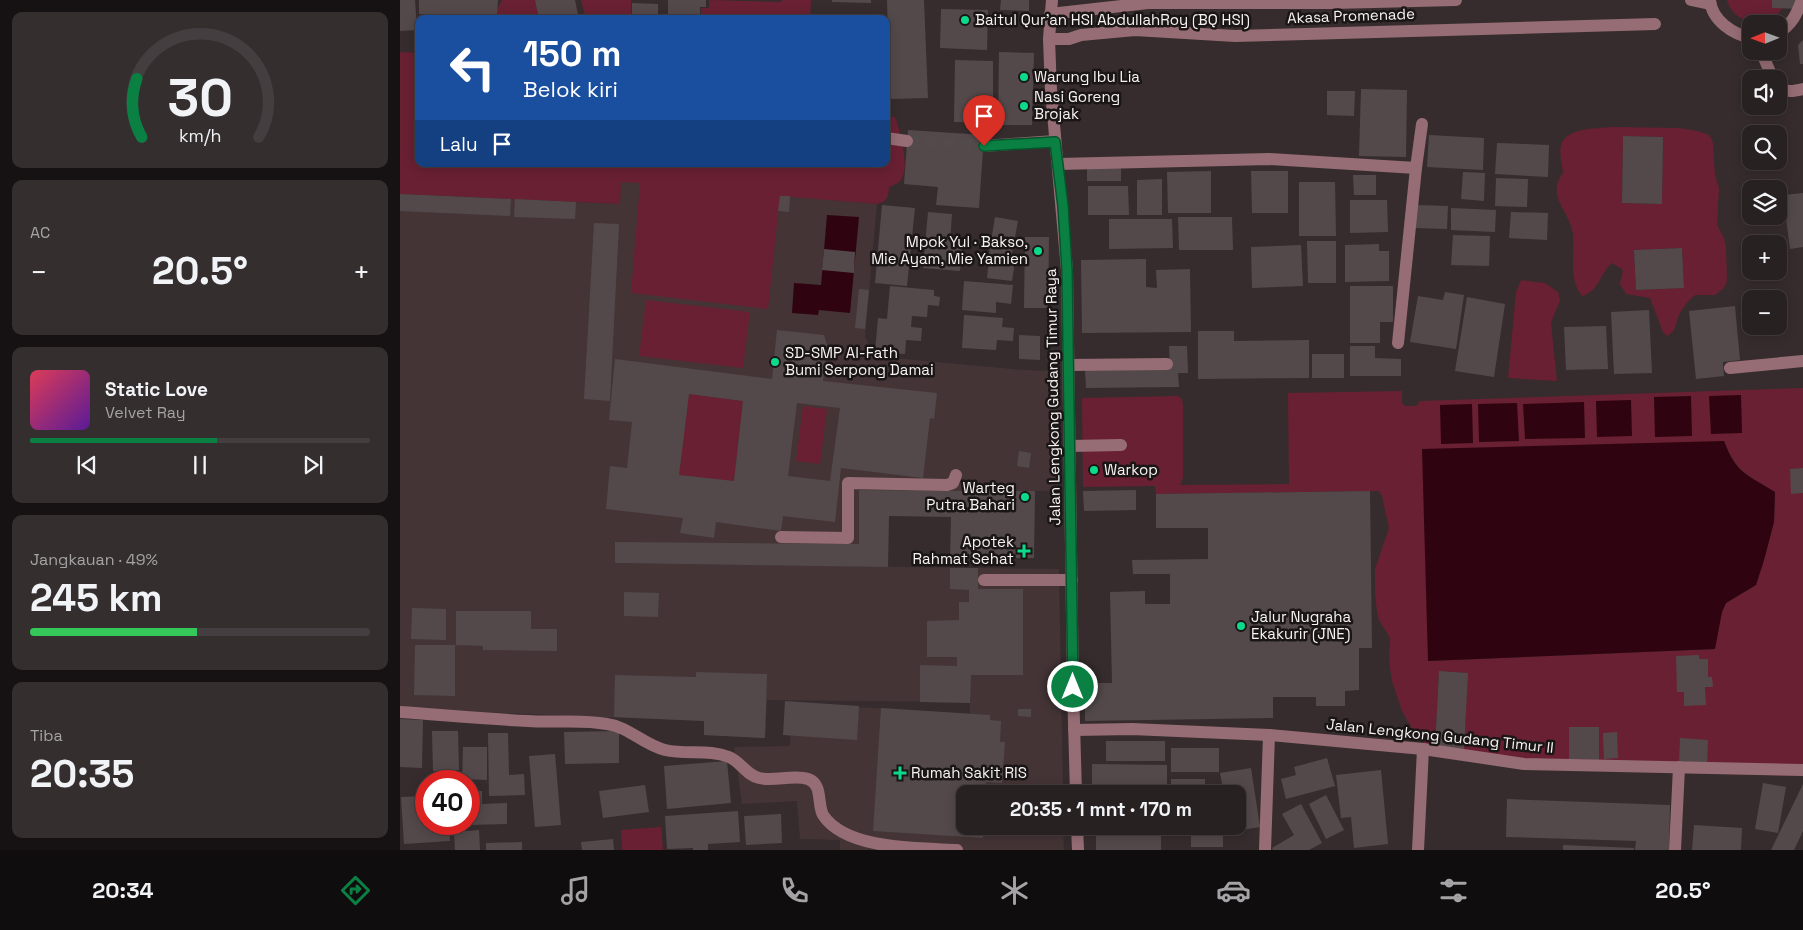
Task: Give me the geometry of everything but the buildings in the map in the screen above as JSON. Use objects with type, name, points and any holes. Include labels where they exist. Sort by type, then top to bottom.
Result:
[{"type":"street","name":"Jalan Lengkong Gudang Timur Raya","points":[[1052,0],[1049,39],[1051,91],[1066,246],[1076,785]]},
{"type":"street","points":[[1050,14],[1148,1],[1456,0]]},
{"type":"street","points":[[1691,0],[1710,2],[1718,20],[1732,33],[1742,36]]},
{"type":"street","points":[[1788,24],[1797,14],[1802,0]]},
{"type":"street","name":"Akasa Promenade","points":[[1049,39],[1069,39],[1081,34],[1135,30],[1236,36],[1655,24]]},
{"type":"street","points":[[1787,90],[1803,90]]},
{"type":"street","points":[[1398,343],[1422,124]]},
{"type":"street","points":[[890,138],[907,140]]},
{"type":"street","points":[[984,146],[1055,142]]},
{"type":"street","points":[[1058,164],[1269,160],[1416,168]]},
{"type":"street","points":[[1730,368],[1803,361]]},
{"type":"street","points":[[1068,365],[1167,364]]},
{"type":"street","points":[[1070,446],[1121,445]]},
{"type":"street","points":[[781,537],[848,538],[848,483],[947,485],[953,482],[956,475]]},
{"type":"street","points":[[984,580],[1072,580]]},
{"type":"street","points":[[400,712],[530,721],[567,720],[608,724],[624,728],[647,743],[666,750],[719,754],[732,758],[750,776],[762,779],[807,778],[814,783],[818,791],[822,814],[832,827],[846,837],[878,846],[957,850]]},
{"type":"street","name":"Jalan Lengkong Gudang Timur II","points":[[1074,730],[1269,735],[1423,749],[1524,764],[1803,770]]},
{"type":"street","points":[[1265,850],[1269,735]]},
{"type":"street","points":[[1418,850],[1423,749]]},
{"type":"street","points":[[1675,850],[1679,767]]},
{"type":"street","points":[[1077,835],[1078,850]]},
{"type":"shaded area","points":[[502,0],[535,0],[538,15],[499,15],[497,10]]},
{"type":"shaded area","points":[[581,0],[631,0],[631,15],[585,15]]},
{"type":"shaded area","points":[[709,0],[781,2],[782,0],[811,0],[810,15],[701,15],[701,8],[709,8]]},
{"type":"shaded area","points":[[1727,0],[1786,0],[1776,15],[1742,15],[1742,19],[1732,10]]},
{"type":"shaded area","points":[[400,52],[415,53],[415,167],[890,167],[890,117],[895,117],[905,159],[905,168],[900,181],[889,187],[888,196],[883,202],[877,204],[780,196],[768,309],[631,293],[640,183],[621,182],[620,204],[400,194]]},
{"type":"shaded area","points":[[1611,127],[1679,128],[1707,134],[1713,143],[1715,175],[1719,188],[1717,225],[1724,238],[1726,248],[1727,281],[1724,288],[1715,295],[1695,295],[1692,297],[1681,312],[1674,330],[1667,336],[1663,332],[1650,298],[1626,294],[1620,284],[1623,270],[1612,263],[1588,294],[1582,296],[1575,282],[1573,235],[1568,219],[1560,204],[1557,190],[1558,182],[1563,173],[1560,155],[1561,145],[1564,139],[1576,132]],"holes":[[[1623,136],[1663,137],[1662,204],[1622,203]],[[1682,248],[1684,288],[1636,290],[1634,250]]]},
{"type":"shaded area","points":[[621,181],[877,204],[865,337],[872,356],[1024,370],[1056,371],[1058,491],[859,490],[859,544],[615,543],[615,563],[1059,569],[1063,785],[956,785],[956,835],[1063,835],[1064,850],[840,850],[840,840],[800,839],[797,801],[742,804],[734,747],[790,746],[791,703],[970,714],[970,702],[767,700],[765,738],[704,735],[704,721],[400,709],[400,194],[620,204]]},
{"type":"shaded area","points":[[827,215],[859,217],[850,313],[819,310],[818,315],[792,313],[794,283],[821,285]]},
{"type":"shaded area","points":[[1521,280],[1545,283],[1558,292],[1560,300],[1551,323],[1557,381],[1508,378],[1516,292]]},
{"type":"shaded area","points":[[646,300],[750,312],[743,368],[639,356]]},
{"type":"shaded area","points":[[1803,388],[1803,776],[1568,770],[1464,749],[1467,673],[1439,671],[1435,748],[1422,742],[1415,734],[1402,711],[1392,681],[1389,653],[1390,638],[1379,620],[1375,593],[1375,569],[1389,528],[1382,496],[1379,491],[1156,494],[1155,486],[1083,487],[1082,398],[1178,396],[1182,399],[1183,478],[1180,485],[1289,484],[1288,393],[1402,391],[1402,403],[1405,406],[1416,406],[1420,401]],"holes":[[[1724,441],[1729,452],[1744,472],[1775,492],[1774,522],[1756,585],[1726,603],[1722,611],[1714,649],[1428,661]]]},
{"type":"shaded area","points":[[689,394],[743,401],[734,481],[679,475]]},
{"type":"shaded area","points":[[1741,395],[1742,433],[1711,434],[1709,396]]},
{"type":"shaded area","points":[[1691,396],[1692,436],[1655,437],[1654,397]]},
{"type":"shaded area","points":[[1631,400],[1632,436],[1597,437],[1596,401]]},
{"type":"shaded area","points":[[1584,402],[1585,438],[1525,439],[1523,404]]},
{"type":"shaded area","points":[[1517,403],[1519,441],[1479,442],[1478,404]]},
{"type":"shaded area","points":[[1472,404],[1473,443],[1441,444],[1440,405]]},
{"type":"shaded area","points":[[803,406],[827,409],[820,464],[796,461]]},
{"type":"shaded area","points":[[1724,441],[1738,467],[1750,477],[1775,492],[1774,522],[1756,585],[1726,603],[1722,612],[1715,649],[1428,661],[1422,449]]},
{"type":"shaded area","points":[[661,827],[663,850],[622,850],[621,830]]},
{"type":"tunnel","points":[[907,141],[984,146]]},
{"type":"place","name":"Baitul Qur'an HSI AbdullahRoy (BQ HSI)","points":[[965,20]]},
{"type":"place","name":"Warung Ibu Lia","points":[[1024,77]]},
{"type":"place","name":"Nasi Goreng Brojak","points":[[1024,106]]},
{"type":"place","name":"Mpok Yul · Bakso, Mie Ayam, Mie Yamien","points":[[1038,251]]},
{"type":"place","name":"SD-SMP Al-Fath Bumi Serpong Damai","points":[[775,362]]},
{"type":"place","name":"Warkop","points":[[1094,470]]},
{"type":"place","name":"Warteg Putra Bahari","points":[[1025,497]]},
{"type":"place","name":"Apotek Rahmat Sehat","points":[[1024,551]]},
{"type":"place","name":"Jalur Nugraha Ekakurir (JNE)","points":[[1241,626]]},
{"type":"place","name":"Rumah Sakit RIS","points":[[900,773]]},
{"type":"route","points":[[984,146],[1055,142],[1063,206],[1067,270],[1073,687]]}]
